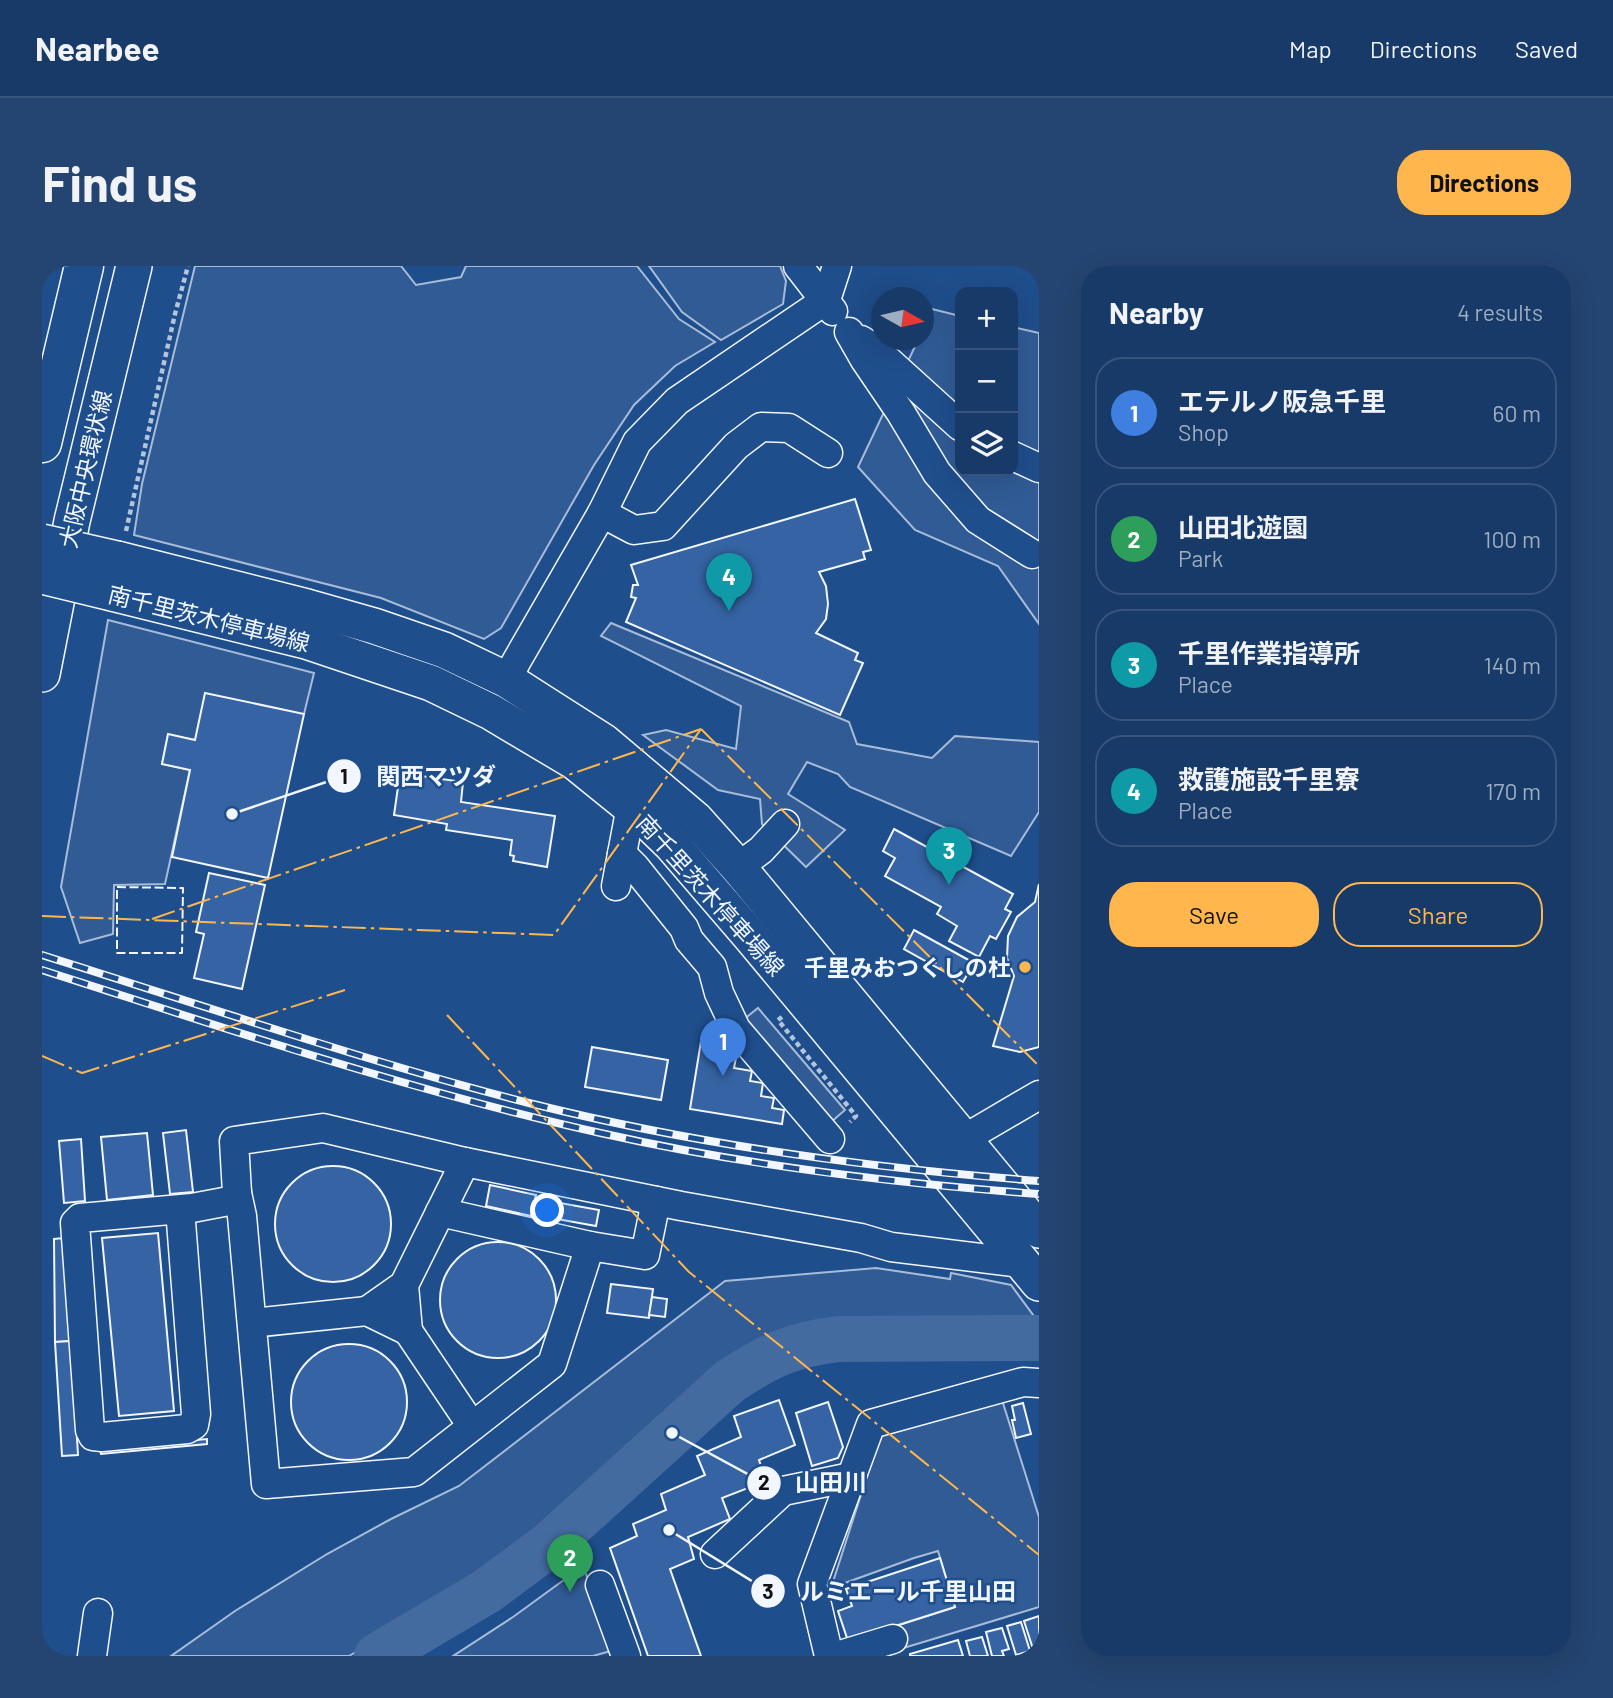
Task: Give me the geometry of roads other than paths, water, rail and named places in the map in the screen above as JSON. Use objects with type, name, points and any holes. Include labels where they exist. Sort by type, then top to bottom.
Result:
[{"type":"highway","points":[[42,443],[84,266]]},
{"type":"main road","name":"大阪中央環状線","points":[[42,674],[72,522],[134,266]]},
{"type":"main road","name":"南千里茨木停車場線","points":[[42,542],[118,565],[307,607],[444,650],[507,680],[604,742],[695,819],[738,867],[1039,1230]]},
{"type":"main road","name":"南千里茨木停車場線","points":[[42,576],[118,565],[306,641],[431,683],[491,712],[575,762],[631,806],[672,845],[1030,1273]]},
{"type":"street","points":[[798,266],[849,332],[937,473],[978,520],[1032,554]]},
{"type":"street","points":[[507,680],[602,513],[637,442],[677,401],[826,300],[837,266]]},
{"type":"street","points":[[849,332],[875,349],[955,421]]},
{"type":"street","points":[[602,513],[634,530],[663,526],[736,446],[761,428],[789,428],[828,453]]},
{"type":"street","points":[[1018,458],[1039,468]]},
{"type":"street","points":[[616,886],[631,806]]},
{"type":"street","points":[[738,867],[761,850],[785,824]]},
{"type":"street","points":[[622,854],[684,928],[689,940],[712,967],[719,993],[736,1030],[830,1139]]},
{"type":"street","points":[[964,1139],[1039,1095]]},
{"type":"street","points":[[590,1246],[552,1364],[414,1472],[266,1484],[234,1141],[323,1128],[466,1162],[656,1201],[860,1238],[891,1247],[1030,1273]]},
{"type":"street","points":[[252,1323],[367,1311],[404,1285],[466,1162]]},
{"type":"street","points":[[180,1209],[196,1414],[194,1425],[187,1429],[93,1436],[90,1430],[75,1223],[80,1218],[229,1202],[237,1193]]},
{"type":"street","points":[[440,1212],[590,1246],[645,1255],[656,1201]]},
{"type":"street","points":[[404,1285],[408,1331],[472,1426]]},
{"type":"street","points":[[367,1311],[408,1331]]},
{"type":"street","points":[[829,1656],[812,1584],[871,1424],[1023,1382],[1039,1383]]},
{"type":"street","points":[[715,1554],[783,1491],[851,1477]]},
{"type":"street","points":[[600,1585],[621,1655]]},
{"type":"street","points":[[92,1656],[97,1613]]},
{"type":"street","points":[[837,1656],[893,1639]]},
{"type":"waterway","points":[[377,1656],[487,1591],[549,1545],[730,1381],[769,1358],[807,1344],[838,1339],[1039,1338]]},
{"type":"railway","points":[[42,955],[409,1070],[595,1119],[721,1143],[848,1162],[1039,1181]]},
{"type":"railway","points":[[42,970],[392,1079],[605,1134],[821,1172],[1039,1194]]},
{"type":"place","name":"救護施設千里寮","points":[[729,611]]},
{"type":"place","name":"関西マツダ","points":[[232,814]]},
{"type":"place","name":"千里作業指導所","points":[[949,885]]},
{"type":"place","name":"千里みおつくしの杜","points":[[1025,967]]},
{"type":"place","name":"エテルノ阪急千里","points":[[723,1076]]},
{"type":"place","name":"山田川","points":[[672,1433]]},
{"type":"place","name":"ルミエール千里山田","points":[[669,1530]]},
{"type":"place","name":"山田北遊園","points":[[570,1592]]}]
